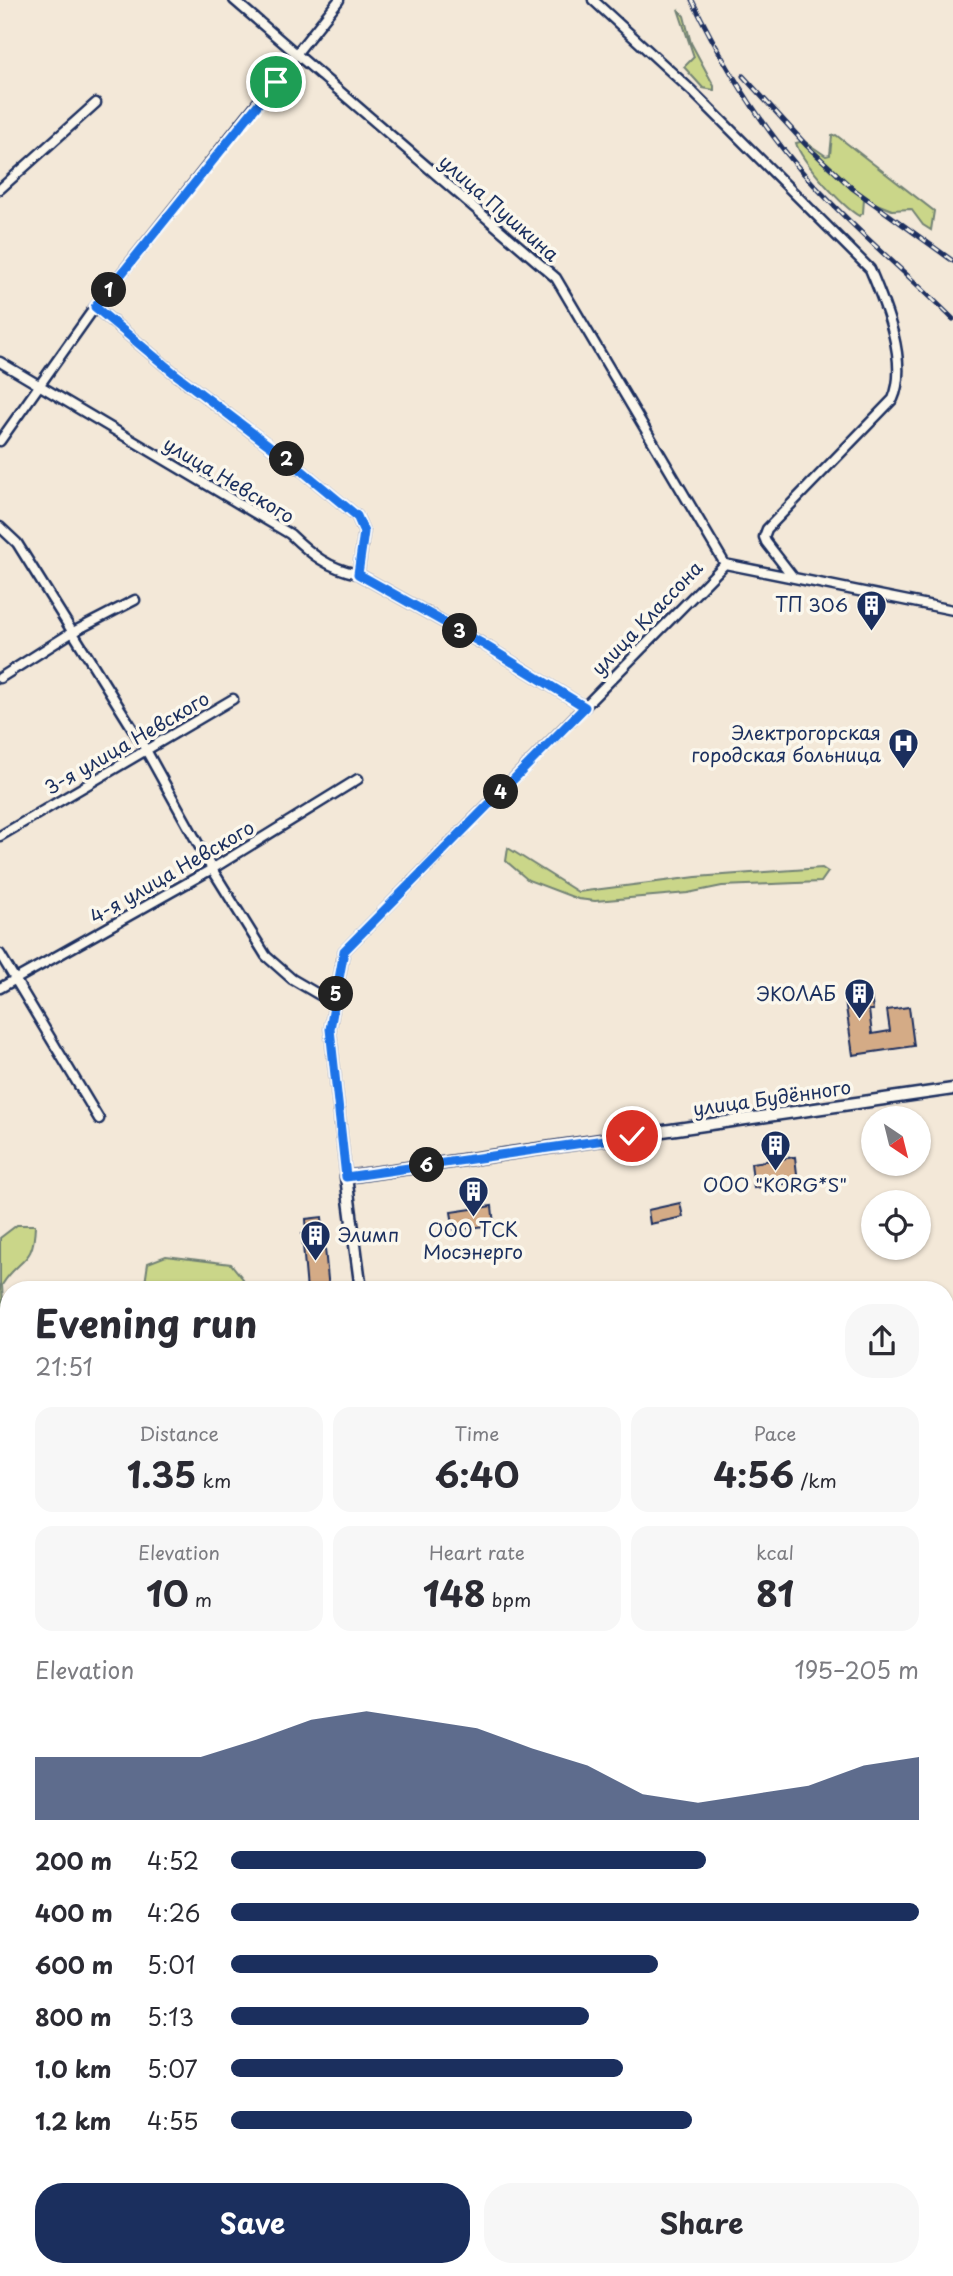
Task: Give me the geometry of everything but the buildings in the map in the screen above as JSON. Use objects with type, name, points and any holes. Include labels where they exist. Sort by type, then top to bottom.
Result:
[{"type":"street","name":"улица Пушкина","points":[[234,0],[556,278],[725,564]]},
{"type":"street","points":[[0,441],[95,307],[299,54],[307,37],[339,0]]},
{"type":"street","points":[[593,0],[692,91],[870,269],[876,283],[898,356],[900,384],[893,399],[767,529],[766,541],[793,577]]},
{"type":"street","points":[[0,189],[96,103]]},
{"type":"street","points":[[95,307],[174,373],[357,516],[364,532],[358,574]]},
{"type":"street","name":"улица Невского","points":[[0,362],[290,534],[318,561],[338,570],[358,574],[483,644],[585,707]]},
{"type":"street","points":[[0,527],[17,543],[146,750],[212,869],[266,956],[292,979],[335,1004]]},
{"type":"street","name":"улица Классона","points":[[360,1281],[330,1029],[344,951],[725,564],[953,610]]},
{"type":"street","points":[[0,678],[71,633],[135,600]]},
{"type":"street","name":"3-я улица Невского","points":[[0,836],[233,699]]},
{"type":"street","name":"4-я улица Невского","points":[[0,988],[212,869],[358,779]]},
{"type":"street","points":[[0,954],[99,1119]]},
{"type":"street","name":"улица Будённого","points":[[346,1177],[953,1089]]},
{"type":"green space","points":[[678,9],[684,16],[691,43],[714,90],[703,88],[684,67],[694,57]]},
{"type":"green space","points":[[836,135],[934,211],[931,230],[923,225],[911,209],[892,210],[864,199],[863,213],[859,216],[833,194],[806,161],[796,143],[804,141],[826,156],[830,155],[832,136]]},
{"type":"green space","points":[[508,848],[578,892],[696,877],[822,868],[828,872],[821,882],[722,886],[688,893],[595,901],[578,899],[528,880],[506,861]]},
{"type":"green space","points":[[17,1225],[35,1225],[29,1254],[5,1281],[0,1281],[0,1238]]},
{"type":"green space","points":[[166,1256],[231,1264],[243,1281],[145,1281],[148,1263]]},
{"type":"railway","points":[[692,0],[746,98],[796,165],[848,220],[953,319]]},
{"type":"railway","points":[[743,76],[807,146],[852,188],[953,261]]},
{"type":"place","name":"ТП 306","points":[[871,632]]},
{"type":"place","name":"Электрогорская городская больница","points":[[904,771]]},
{"type":"place","name":"ЭКОЛАБ","points":[[859,1021]]},
{"type":"place","name":"ООО \"KORG*S\"","points":[[775,1173]]},
{"type":"place","name":"ООО ТСК Мосэнерго","points":[[473,1218]]},
{"type":"place","name":"Элимп","points":[[315,1262]]},
{"type":"route","points":[[276,82],[163,219],[95,307],[138,345],[357,516],[364,532],[358,574],[483,644],[585,707],[344,951],[330,1029],[346,1177],[632,1136]]}]
